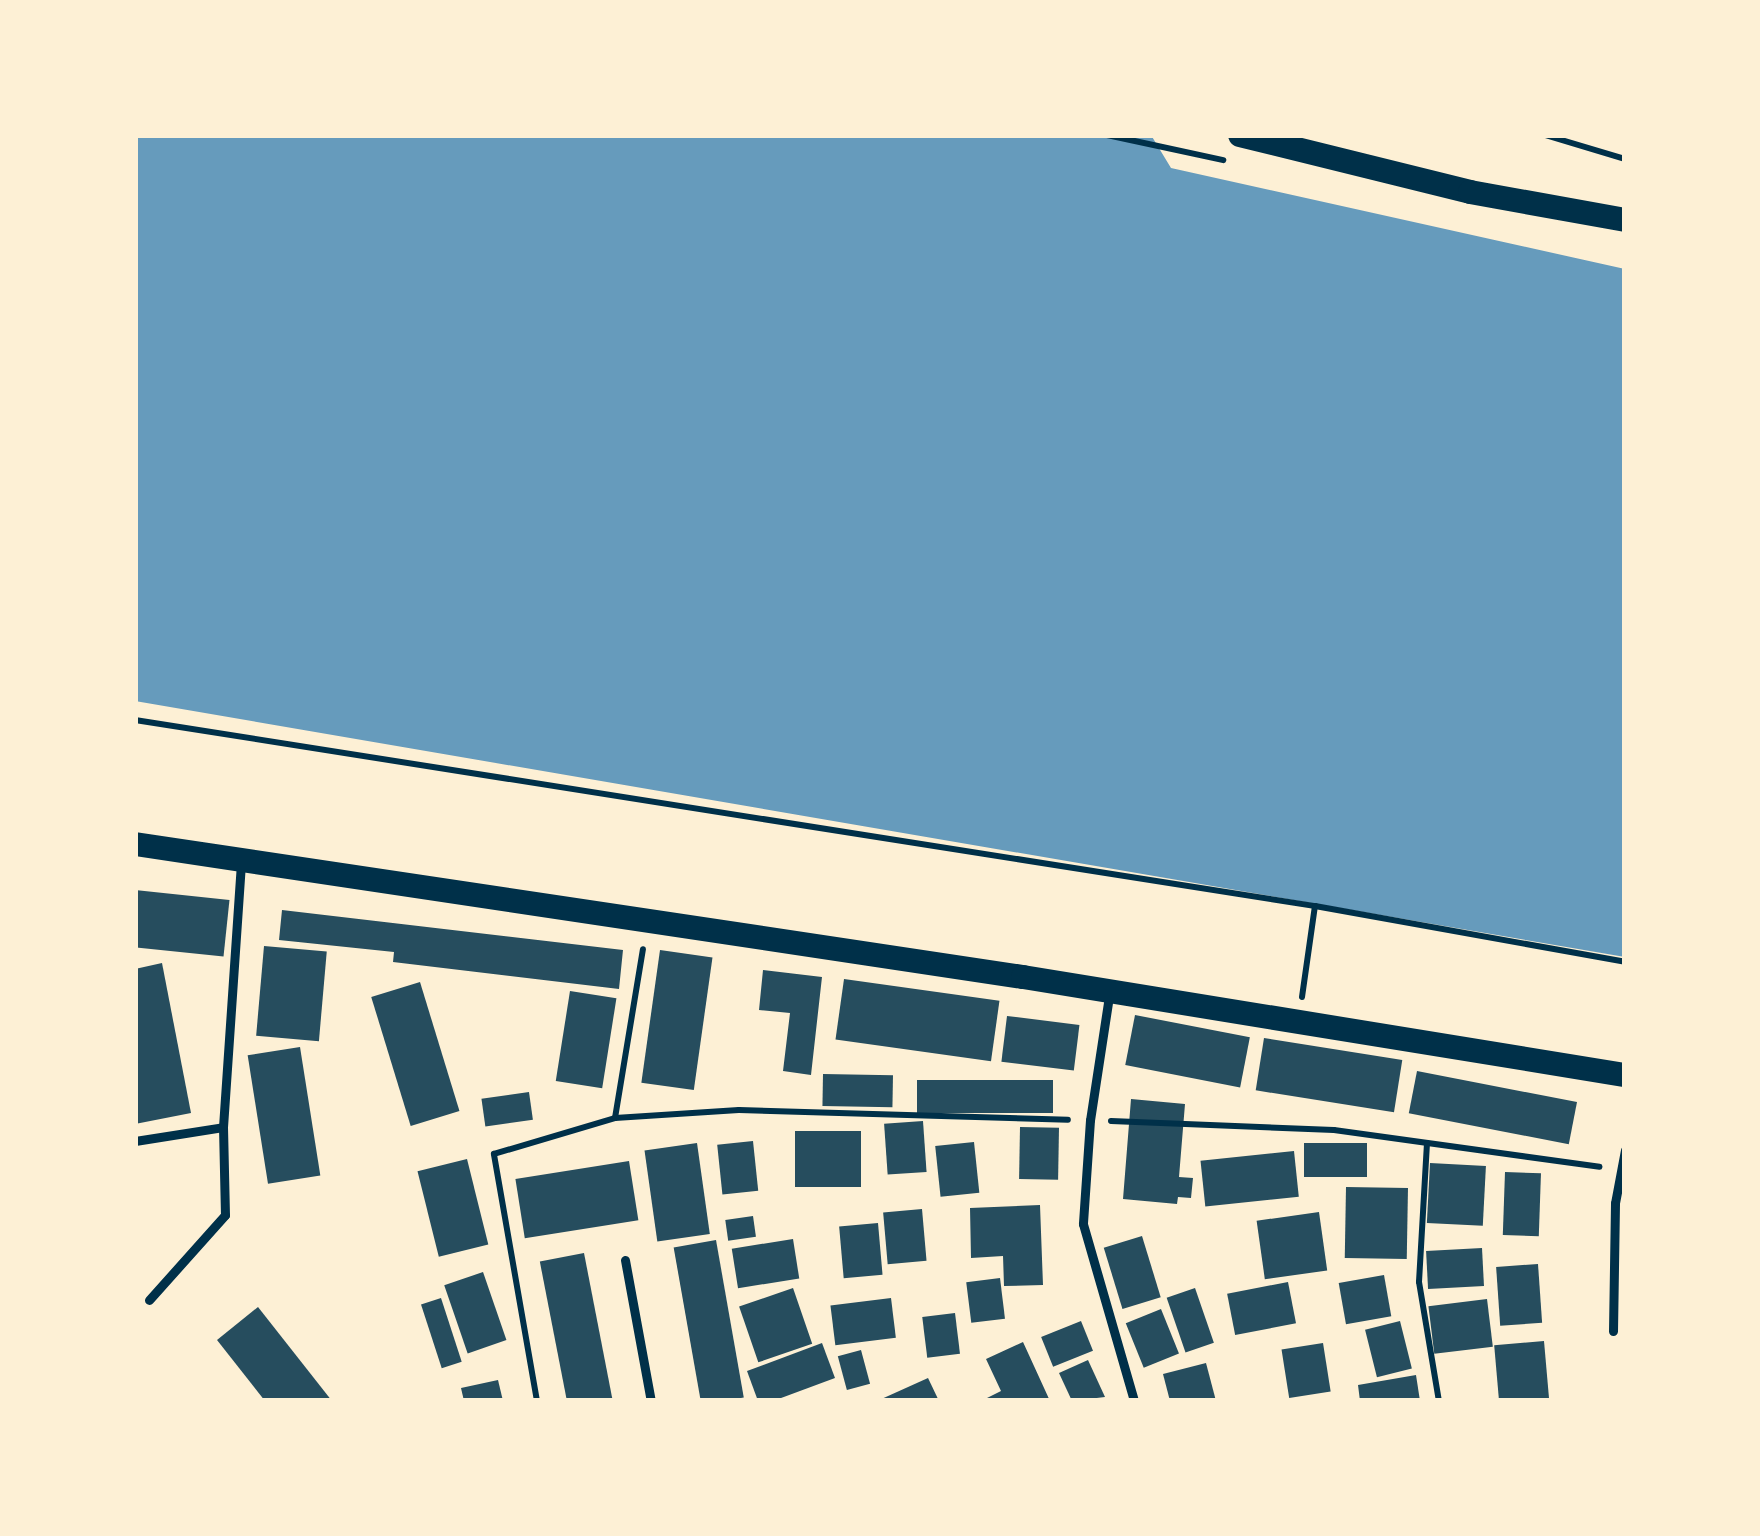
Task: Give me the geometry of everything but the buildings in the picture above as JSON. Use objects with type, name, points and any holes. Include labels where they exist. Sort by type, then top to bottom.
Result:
[{"type":"main road","points":[[1240,135],[1470,192],[1625,220]]},
{"type":"main road","points":[[135,844],[1625,1075]]},
{"type":"lane","points":[[149,1300],[225,1215],[224,1127],[241,863]]},
{"type":"lane","points":[[1110,994],[1090,1120],[1082,1224],[1134,1401]]},
{"type":"lane","points":[[135,1142],[224,1127]]},
{"type":"lane","points":[[1613,1331],[1620,1169],[1625,1150]]},
{"type":"lane","points":[[625,1260],[651,1401]]},
{"type":"path","points":[[1107,135],[1168,148]]},
{"type":"path","points":[[1545,135],[1625,159]]},
{"type":"path","points":[[135,720],[1316,906],[1625,962]]},
{"type":"path","points":[[1297,1021],[1316,906]]},
{"type":"path","points":[[615,1118],[648,922]]},
{"type":"path","points":[[537,1401],[494,1154],[615,1118],[739,1110],[1334,1130],[1620,1169]]},
{"type":"path","points":[[1427,1144],[1419,1282],[1439,1401]]},
{"type":"water","points":[[135,135],[1151,135],[1171,168],[1625,269],[1625,957],[135,701]]}]
